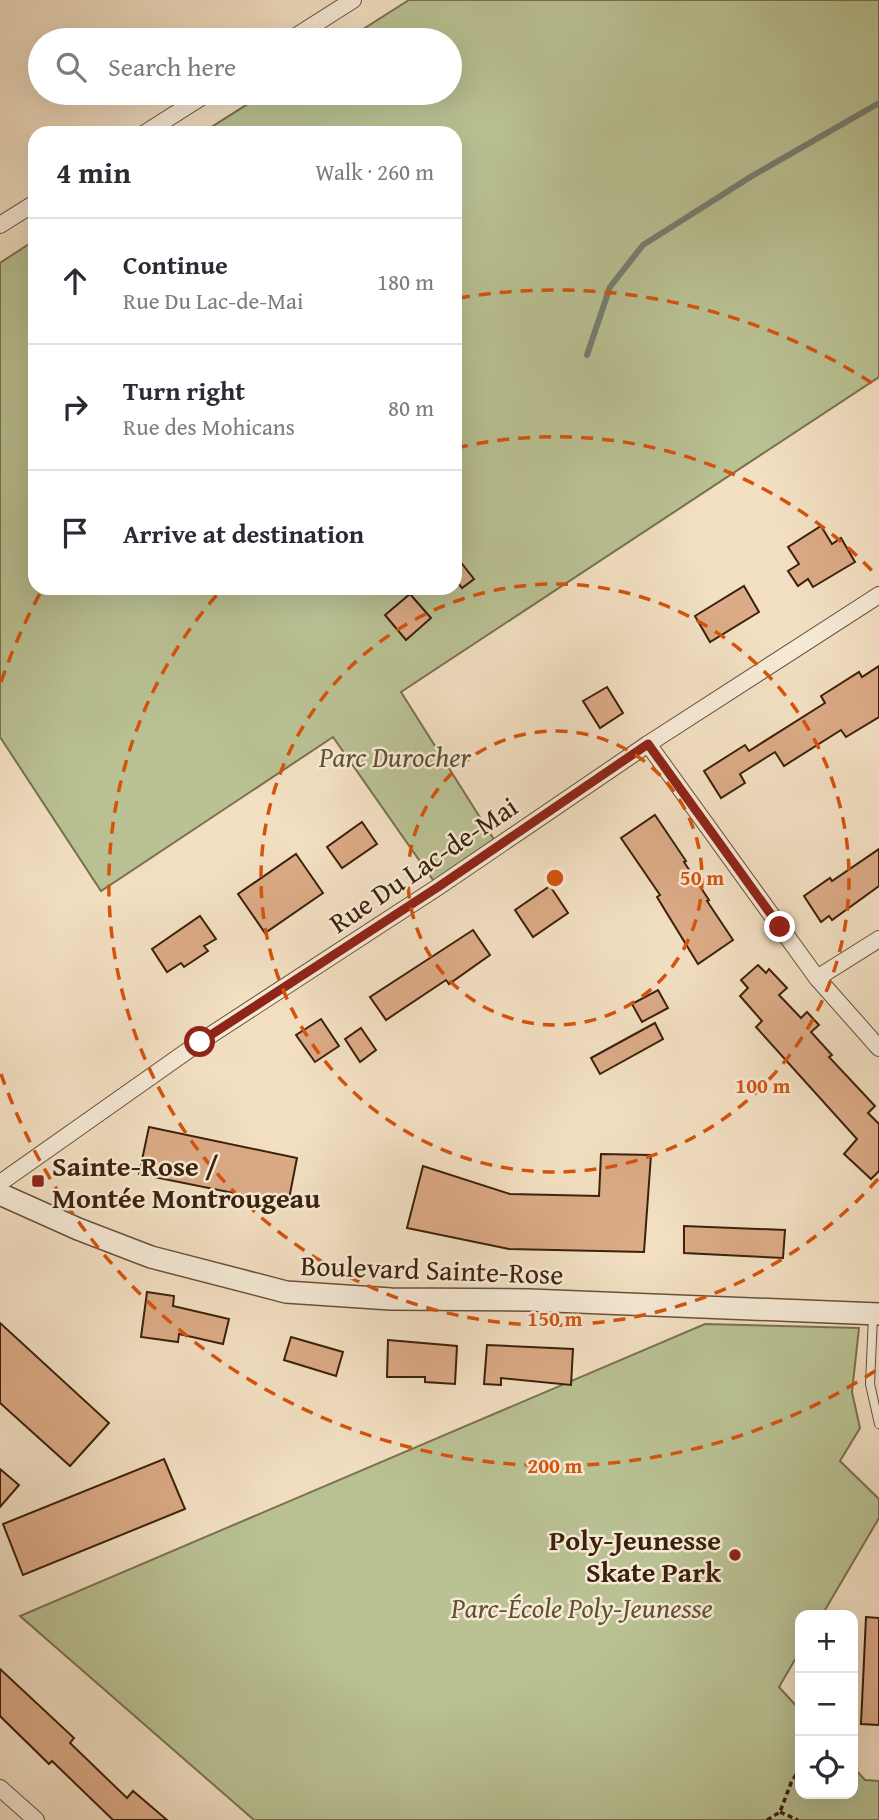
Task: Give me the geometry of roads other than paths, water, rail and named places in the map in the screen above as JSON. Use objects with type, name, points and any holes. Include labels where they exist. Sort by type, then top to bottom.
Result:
[{"type":"street","points":[[309,28],[353,0]]},
{"type":"street","points":[[156,126],[189,105]]},
{"type":"street","points":[[0,225],[28,207]]},
{"type":"street","name":"Rue Du Lac-de-Mai","points":[[0,1183],[200,1042],[438,887],[648,744],[879,595]]},
{"type":"street","points":[[648,744],[817,978],[879,1048]]},
{"type":"street","points":[[817,978],[879,939]]},
{"type":"street","name":"Boulevard Sainte-Rose","points":[[0,1194],[78,1229],[151,1257],[286,1292],[391,1299],[529,1300],[876,1313]]},
{"type":"street","points":[[0,1788],[36,1820]]},
{"type":"lane","points":[[876,1313],[870,1384],[879,1424]]},
{"type":"waterway","points":[[587,355],[610,287],[643,245],[752,176],[879,103]]},
{"type":"place","name":"Sainte-Rose / Montée Montrougeau","points":[[38,1181]]},
{"type":"place","name":"Poly-Jeunesse Skate Park","points":[[735,1555]]},
{"type":"park label","name":"Parc Durocher","points":[[395,756]]},
{"type":"park label","name":"Parc-École Poly-Jeunesse","points":[[582,1607]]}]
